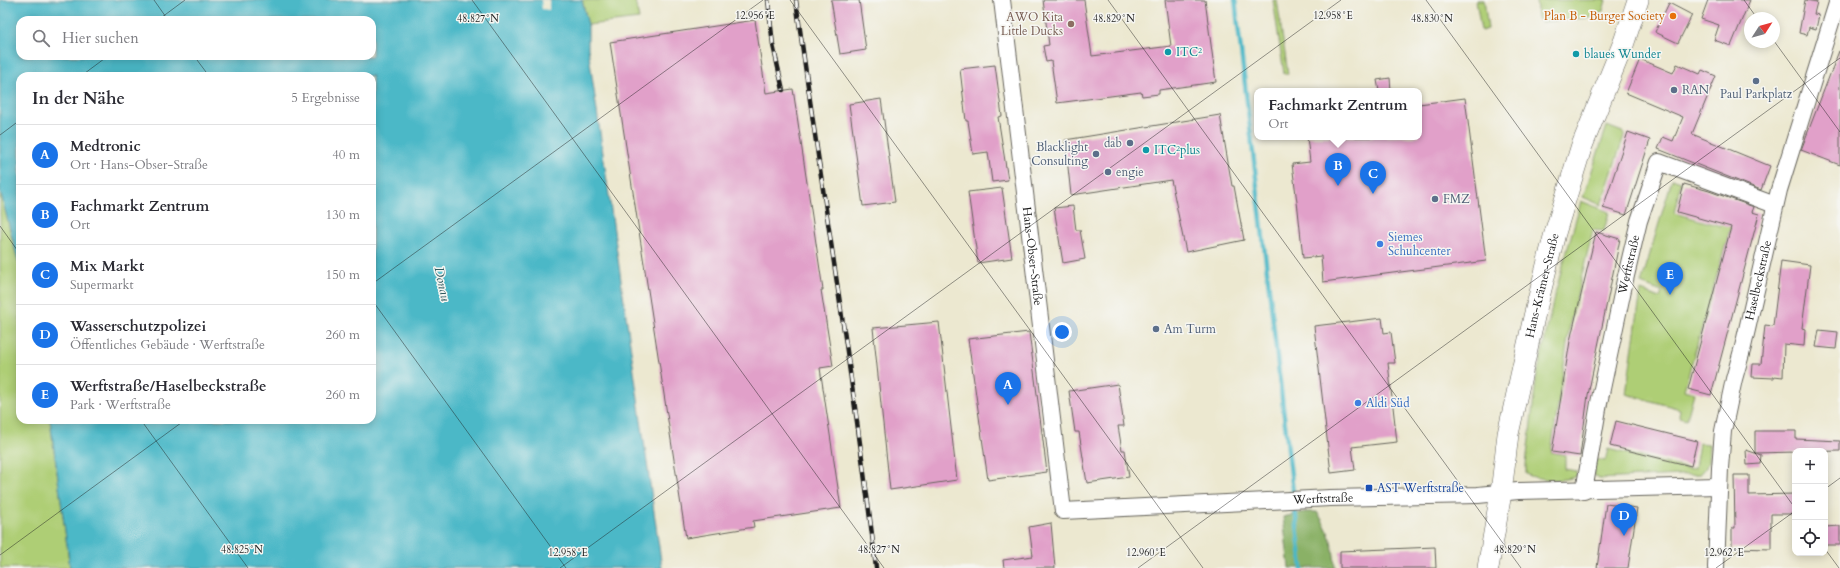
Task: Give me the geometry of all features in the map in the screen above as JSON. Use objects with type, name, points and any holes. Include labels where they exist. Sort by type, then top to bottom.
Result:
[{"type":"main road","name":"Hans-Krämer-Straße","points":[[1488,568],[1501,493],[1508,434],[1534,317],[1555,233],[1579,154],[1624,42],[1635,4]]},
{"type":"street","name":"Hans-Obser-Straße","points":[[1002,0],[1062,511]]},
{"type":"street","name":"Haselbeckstraße","points":[[1716,568],[1718,486],[1726,419],[1775,205],[1810,85],[1838,0]]},
{"type":"street","name":"Werftstraße","points":[[1584,491],[1599,403],[1624,284],[1639,221],[1659,162],[1775,205]]},
{"type":"street","name":"Werftstraße","points":[[1062,511],[1282,500],[1478,495],[1718,486]]},
{"type":"green space","points":[[582,0],[635,0],[639,19],[588,25]]},
{"type":"green space","points":[[1273,0],[1277,0],[1288,74],[1284,74]]},
{"type":"green space","points":[[1476,0],[1484,0],[1488,29],[1481,31]]},
{"type":"green space","points":[[1536,0],[1606,0],[1603,11],[1596,17],[1541,22],[1538,19]]},
{"type":"green space","points":[[1607,126],[1625,133],[1601,205],[1583,197]]},
{"type":"green space","points":[[1672,179],[1681,182],[1674,213],[1721,226],[1723,223],[1731,226],[1684,390],[1694,393],[1687,419],[1679,417],[1680,409],[1626,394],[1641,291],[1660,298],[1662,292],[1641,284]]},
{"type":"green space","points":[[0,190],[16,253],[16,424],[51,424],[70,568],[0,568]]},
{"type":"green space","points":[[1581,201],[1609,212],[1604,231],[1593,230],[1570,324],[1551,452],[1565,455],[1565,469],[1576,471],[1577,476],[1559,480],[1537,478],[1526,474],[1536,380],[1554,297]]},
{"type":"green space","points":[[1699,443],[1709,444],[1707,465],[1700,474],[1599,479],[1594,475],[1594,459],[1605,461],[1608,449],[1689,469],[1695,468]]},
{"type":"green space","points":[[1305,512],[1317,512],[1325,526],[1334,553],[1335,568],[1289,568],[1283,517]]},
{"type":"water","name":"Donau","points":[[0,0],[582,0],[588,25],[588,48],[662,568],[70,568],[51,424],[376,424],[376,72],[16,72],[16,253],[0,190]]},
{"type":"pier","points":[[541,0],[549,0],[549,10],[542,9]]},
{"type":"building","points":[[831,0],[859,0],[866,50],[840,54]]},
{"type":"building","name":"ITC²","points":[[1043,0],[1084,0],[1092,56],[1171,46],[1165,0],[1205,0],[1216,82],[1159,90],[1159,94],[1142,96],[1141,92],[1057,103],[1051,61],[1046,62],[1043,46],[1049,45]]},
{"type":"building","points":[[1708,0],[1750,0],[1731,46],[1714,40],[1719,25],[1701,19]]},
{"type":"building","points":[[1805,0],[1817,2],[1814,14],[1819,15],[1816,29],[1809,27],[1807,35],[1799,33]]},
{"type":"building","points":[[1669,3],[1692,15],[1678,43],[1655,32]]},
{"type":"building","points":[[755,20],[766,93],[793,89],[833,366],[820,368],[841,508],[753,521],[754,527],[686,538],[610,42]]},
{"type":"building","points":[[1840,51],[1840,165],[1801,150]]},
{"type":"building","points":[[1640,59],[1673,73],[1677,64],[1700,74],[1702,70],[1716,76],[1692,134],[1770,166],[1761,190],[1658,149],[1663,137],[1673,141],[1683,117],[1626,93]]},
{"type":"building","points":[[995,65],[1002,116],[998,117],[1008,180],[992,182],[988,152],[973,154],[968,121],[966,121],[960,69]]},
{"type":"building","points":[[1390,78],[1391,88],[1378,88],[1377,80]]},
{"type":"building","points":[[1465,98],[1486,261],[1323,282],[1321,256],[1303,258],[1292,164],[1310,162],[1307,140],[1422,140],[1422,104]]},
{"type":"building","points":[[881,99],[895,202],[863,206],[849,104]]},
{"type":"building","name":"ITC²plus","points":[[1220,115],[1232,186],[1234,186],[1244,240],[1186,252],[1171,180],[1071,195],[1065,140]]},
{"type":"building","points":[[1628,132],[1650,140],[1626,215],[1603,208]]},
{"type":"building","points":[[1684,184],[1754,207],[1752,212],[1759,214],[1711,395],[1688,389],[1731,227],[1677,212]]},
{"type":"building","points":[[1002,188],[1012,258],[978,263],[968,192]]},
{"type":"building","points":[[1073,206],[1076,230],[1080,230],[1085,259],[1063,263],[1054,208]]},
{"type":"building","points":[[1596,232],[1620,239],[1588,395],[1580,456],[1552,452],[1570,341]]},
{"type":"building","points":[[1781,261],[1810,265],[1802,328],[1805,329],[1804,346],[1784,344],[1783,377],[1752,377],[1753,364],[1761,364],[1765,325],[1773,326]]},
{"type":"building","name":"Aldi Süd","points":[[1382,318],[1384,333],[1391,332],[1395,363],[1388,363],[1397,442],[1352,447],[1355,470],[1331,473],[1314,326]]},
{"type":"building","points":[[939,322],[957,480],[890,490],[873,328]]},
{"type":"building","points":[[1819,330],[1838,332],[1836,349],[1816,347]]},
{"type":"building","points":[[1029,332],[1047,472],[988,480],[968,339]]},
{"type":"building","points":[[1118,384],[1124,426],[1118,426],[1122,450],[1125,450],[1129,477],[1087,483],[1079,432],[1075,432],[1069,391]]},
{"type":"building","points":[[1616,421],[1697,441],[1691,466],[1610,446]]},
{"type":"building","points":[[1755,431],[1796,431],[1796,439],[1840,441],[1840,451],[1828,451],[1828,448],[1792,448],[1792,452],[1755,453]]},
{"type":"building","points":[[1746,450],[1761,455],[1760,464],[1747,465]]},
{"type":"building","points":[[1734,475],[1749,475],[1749,495],[1792,494],[1792,514],[1771,514],[1771,549],[1732,548],[1732,528],[1735,528]]},
{"type":"building","points":[[1606,504],[1637,508],[1628,568],[1597,568]]},
{"type":"building","points":[[1051,523],[1055,568],[1004,568],[1003,560],[1033,556],[1029,527]]},
{"type":"building","points":[[1840,526],[1840,545],[1828,545],[1828,527]]},
{"type":"building","points":[[1435,547],[1436,568],[1340,568],[1340,551]]},
{"type":"waterway","points":[[1235,0],[1302,568]]},
{"type":"railway","points":[[768,0],[773,45],[783,90]]},
{"type":"railway","points":[[796,0],[848,355],[876,568]]},
{"type":"place","name":"Plan B - Burger Society","points":[[1673,16]]},
{"type":"place","name":"AWO Kita Little Ducks","points":[[1071,24]]},
{"type":"place","name":"ITC²","points":[[1168,52]]},
{"type":"place","name":"blaues Wunder","points":[[1576,54]]},
{"type":"place","name":"Paul Parkplatz","points":[[1756,81]]},
{"type":"place","name":"RAN","points":[[1674,90]]},
{"type":"place","name":"dab","points":[[1130,143]]},
{"type":"place","name":"ITC²plus","points":[[1146,150]]},
{"type":"place","name":"Blacklight Consulting","points":[[1096,154]]},
{"type":"place","name":"engie","points":[[1108,172]]},
{"type":"place","name":"Fachmarkt Zentrum","points":[[1338,186]]},
{"type":"place","name":"Mix Markt","points":[[1373,194]]},
{"type":"place","name":"FMZ","points":[[1435,199]]},
{"type":"place","name":"Siemes Schuhcenter","points":[[1380,244]]},
{"type":"place","name":"Werftstraße/Haselbeckstraße","points":[[1670,295]]},
{"type":"place","name":"Am Turm","points":[[1156,329]]},
{"type":"place","name":"Aldi Süd","points":[[1358,403]]},
{"type":"place","name":"Medtronic","points":[[1008,405]]},
{"type":"place","name":"AST Werftstraße","points":[[1369,488]]},
{"type":"place","name":"Wasserschutzpolizei","points":[[1624,536]]}]
